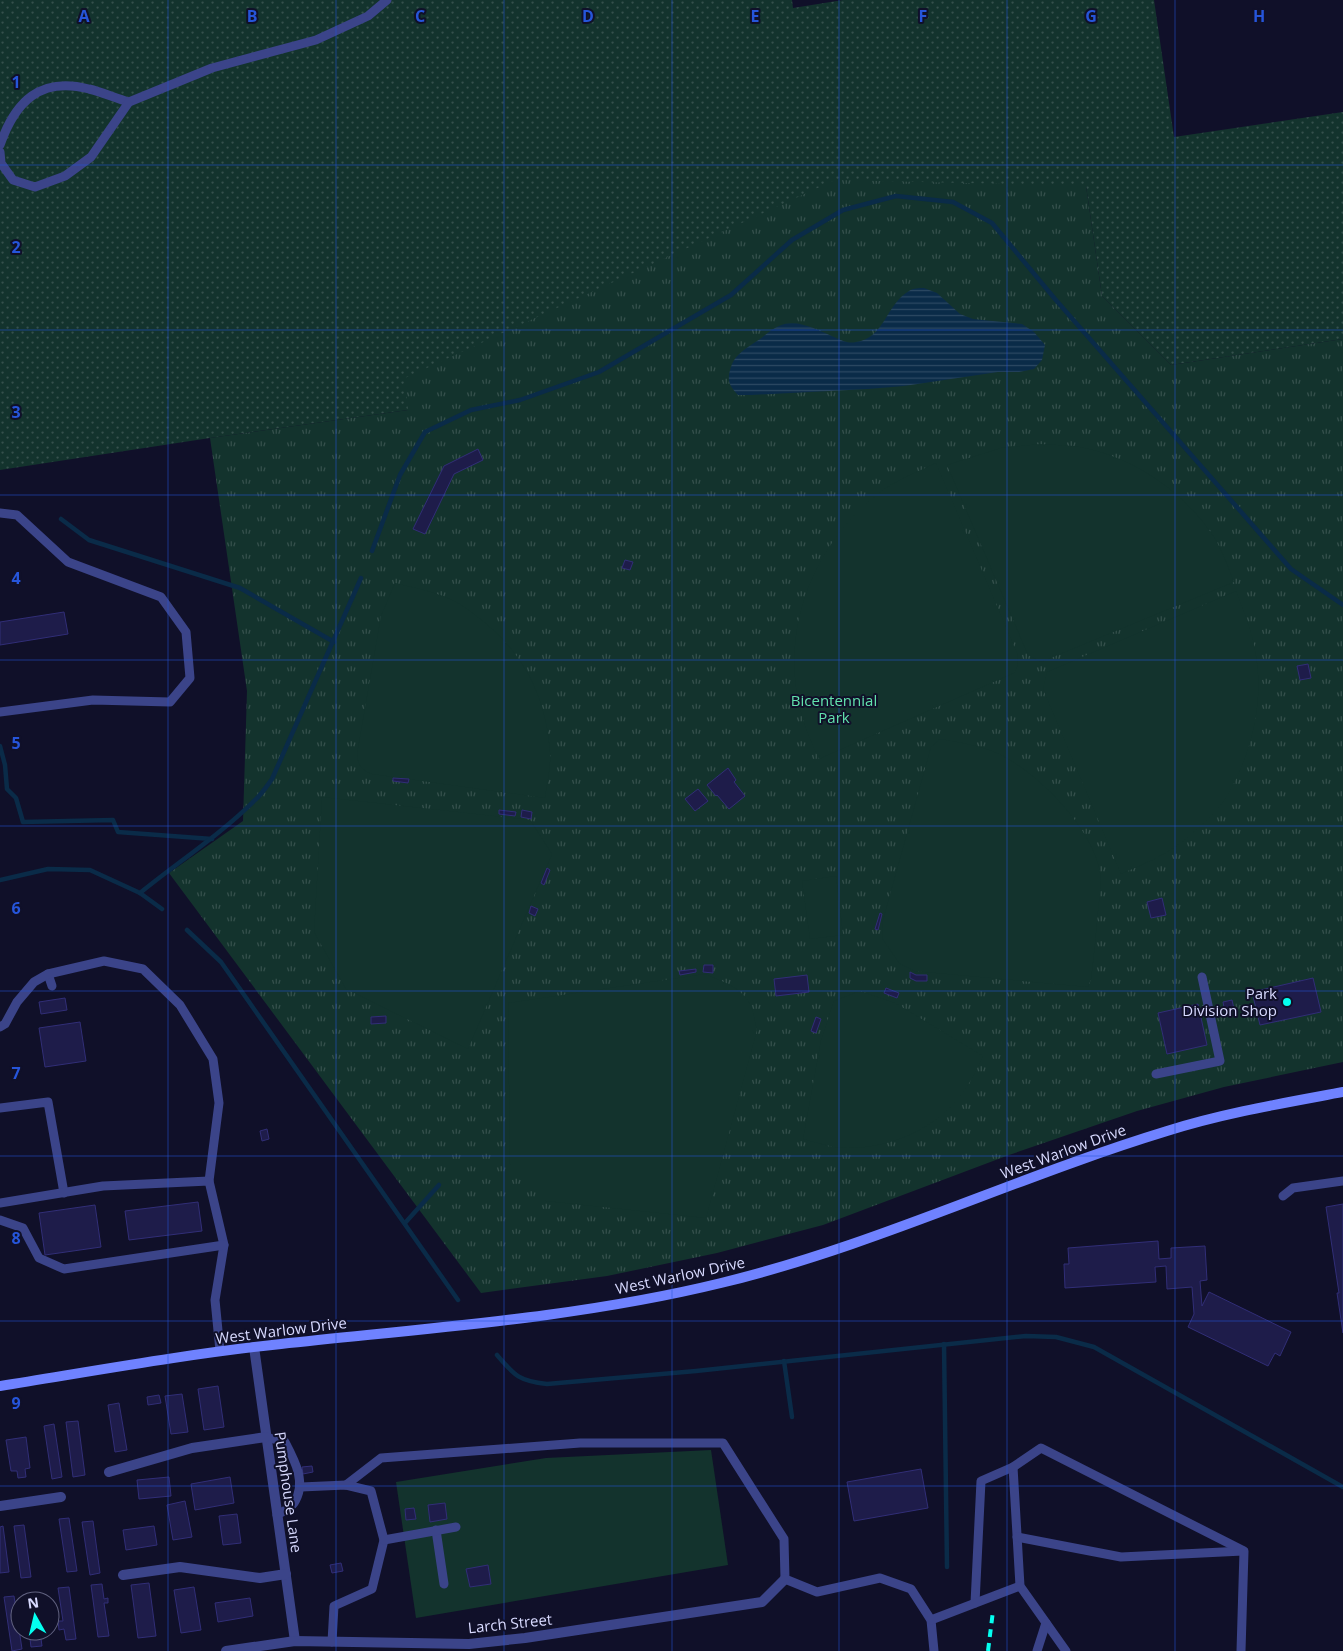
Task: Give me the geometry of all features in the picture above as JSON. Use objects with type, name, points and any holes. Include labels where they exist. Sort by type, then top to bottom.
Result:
[{"type":"street","name":"West Warlow Drive","points":[[0,1386],[254,1347],[585,1310],[655,1298],[719,1284],[790,1266],[1089,1156],[1166,1131],[1244,1110],[1343,1092]]},
{"type":"street","name":"Pumphouse Lane","points":[[254,1347],[295,1641]]},
{"type":"street","points":[[109,1472],[192,1448],[266,1437]]},
{"type":"street","points":[[0,1506],[61,1498]]},
{"type":"street","points":[[123,1575],[180,1567],[260,1578],[286,1574]]},
{"type":"street","name":"Larch Street","points":[[226,1651],[295,1641],[469,1644],[525,1638],[762,1602],[785,1579]]},
{"type":"lane","points":[[0,152],[1,163],[13,180],[35,186],[65,176],[91,156],[129,102],[212,68],[316,40],[368,16],[387,0]]},
{"type":"lane","points":[[0,145],[7,125],[21,103],[42,90],[59,85],[87,88],[129,102]]},
{"type":"lane","points":[[0,513],[18,515],[68,562],[161,597],[186,632],[190,678],[170,702],[94,700],[0,712]]},
{"type":"lane","points":[[0,1028],[6,1024],[17,1002],[34,982],[48,974],[104,961],[143,969],[180,1005],[213,1059],[219,1103],[209,1181],[224,1245],[215,1300],[220,1352]]},
{"type":"lane","points":[[48,974],[52,986]]},
{"type":"lane","points":[[1156,1074],[1220,1061],[1202,978]]},
{"type":"lane","points":[[0,1108],[48,1102],[64,1192]]},
{"type":"lane","points":[[0,1203],[104,1186],[209,1181]]},
{"type":"lane","points":[[1284,1196],[1293,1188],[1343,1181]]},
{"type":"lane","points":[[0,1220],[23,1228],[39,1258],[64,1269],[224,1245]]},
{"type":"lane","points":[[266,1437],[285,1442],[297,1466],[301,1487],[293,1504],[277,1515]]},
{"type":"lane","points":[[346,1485],[381,1458],[580,1443],[723,1443],[784,1540],[785,1579],[817,1592],[880,1578],[911,1589],[931,1620],[934,1651]]},
{"type":"lane","points":[[975,1603],[981,1481],[1013,1467],[1041,1448],[1244,1551]]},
{"type":"lane","points":[[1013,1467],[1020,1586],[1066,1651]]},
{"type":"lane","points":[[301,1487],[346,1485],[371,1491],[384,1540],[372,1589],[334,1606],[332,1642]]},
{"type":"lane","points":[[384,1540],[456,1527]]},
{"type":"lane","points":[[436,1530],[444,1584]]},
{"type":"lane","points":[[1017,1537],[1121,1557],[1244,1551]]},
{"type":"lane","points":[[1241,1651],[1244,1551]]},
{"type":"lane","points":[[931,1620],[1020,1586]]},
{"type":"lane","points":[[1037,1651],[1046,1623]]},
{"type":"green space","points":[[0,0],[792,0],[793,8],[843,0],[1154,0],[1174,137],[1343,112],[1343,339],[1171,365],[1102,296],[1086,186],[408,410],[0,470]]},
{"type":"green space","name":"Bicentennial Park","points":[[835,180],[1086,186],[1102,296],[1171,365],[1343,339],[1343,1062],[1224,1087],[1137,1111],[1009,1155],[823,1225],[717,1253],[607,1276],[481,1293],[169,873],[243,821],[247,691],[210,438],[408,410],[405,378]]},
{"type":"green space","points":[[1040,444],[1074,446],[1095,450],[1115,457],[1153,477],[1187,504],[1201,520],[1217,542],[1234,582],[1041,662],[1028,655],[947,465],[1001,448]]},
{"type":"green space","points":[[936,463],[1017,653],[1018,665],[1014,673],[819,759],[801,712],[795,681],[795,651],[799,621],[807,591],[820,563],[836,537],[856,514],[886,488]]},
{"type":"green space","points":[[395,583],[437,594],[462,606],[495,631],[520,661],[530,677],[537,694],[548,732],[550,758],[545,798],[372,774],[361,767],[357,754],[381,616]]},
{"type":"green space","points":[[1236,591],[1253,640],[1258,674],[1257,711],[1254,729],[1243,764],[1223,802],[1200,827],[1167,852],[1121,874],[1043,689],[1047,672]]},
{"type":"green space","points":[[940,739],[986,749],[1015,763],[1032,775],[1064,807],[1090,844],[1098,862],[1101,880],[1091,979],[1088,987],[914,971],[899,963],[882,938],[883,920],[931,747]]},
{"type":"green space","points":[[322,797],[530,820],[552,854],[468,1049],[346,989],[314,932]]},
{"type":"green space","points":[[836,876],[843,935],[810,939],[802,881]]},
{"type":"green space","points":[[705,974],[718,979],[743,994],[751,1006],[757,1030],[706,1218],[546,1201],[510,1164],[508,1003]]},
{"type":"green space","points":[[860,991],[895,1003],[983,1056],[971,1080],[955,1102],[933,1122],[920,1130],[892,1141],[863,1147],[831,1146],[803,1139],[821,1040],[834,1001]]},
{"type":"green space","points":[[711,1450],[728,1565],[416,1618],[396,1482],[546,1458]]},
{"type":"water","points":[[924,288],[937,293],[960,314],[973,319],[1022,324],[1034,332],[1045,345],[1042,360],[1034,369],[1019,372],[998,372],[904,386],[868,389],[738,395],[730,384],[729,373],[736,357],[776,327],[793,323],[800,324],[845,341],[856,342],[866,339],[879,328],[901,297],[912,289]]},
{"type":"building","points":[[478,449],[483,460],[454,474],[425,534],[413,529],[444,466]]},
{"type":"building","points":[[625,560],[633,562],[630,570],[622,568]]},
{"type":"building","points":[[64,612],[68,634],[0,645],[0,622]]},
{"type":"building","points":[[1308,664],[1311,678],[1300,680],[1297,666]]},
{"type":"building","points":[[728,768],[736,780],[734,782],[745,796],[729,809],[707,785]]},
{"type":"building","points":[[393,778],[409,779],[408,783],[393,781]]},
{"type":"building","points":[[698,789],[708,801],[695,811],[685,799]]},
{"type":"building","points":[[499,810],[516,812],[515,816],[499,814]]},
{"type":"building","points":[[522,810],[532,812],[531,819],[521,817]]},
{"type":"building","points":[[547,868],[550,870],[544,885],[541,883]]},
{"type":"building","points":[[1162,898],[1166,915],[1151,918],[1147,902]]},
{"type":"building","points":[[531,906],[538,909],[535,916],[529,913]]},
{"type":"building","points":[[880,913],[882,914],[878,930],[875,929]]},
{"type":"building","points":[[704,965],[713,965],[713,973],[703,972]]},
{"type":"building","points":[[696,969],[696,972],[680,975],[679,971]]},
{"type":"building","points":[[910,972],[916,975],[927,975],[927,981],[916,981],[910,978]]},
{"type":"building","points":[[807,975],[809,992],[776,996],[774,979]]},
{"type":"building","name":"Park Division Shop","points":[[1313,978],[1321,1012],[1260,1025],[1252,992]]},
{"type":"building","points":[[886,988],[899,993],[897,998],[884,993]]},
{"type":"building","points":[[65,998],[67,1010],[41,1014],[39,1002]]},
{"type":"building","points":[[1232,1000],[1234,1009],[1225,1012],[1223,1002]]},
{"type":"building","points":[[1198,1004],[1207,1045],[1167,1054],[1158,1013]]},
{"type":"building","points":[[386,1016],[386,1023],[371,1024],[371,1017]]},
{"type":"building","points":[[816,1017],[821,1019],[816,1033],[811,1031]]},
{"type":"building","points":[[80,1022],[86,1061],[45,1067],[39,1028]]},
{"type":"building","points":[[267,1129],[269,1139],[262,1141],[260,1131]]},
{"type":"building","points":[[198,1202],[202,1231],[129,1240],[125,1211]]},
{"type":"building","points":[[1343,1204],[1343,1333],[1326,1207]]},
{"type":"building","points":[[95,1205],[101,1247],[45,1255],[39,1213]]},
{"type":"building","points":[[1158,1241],[1159,1259],[1171,1258],[1171,1248],[1205,1246],[1207,1280],[1200,1281],[1202,1306],[1209,1292],[1291,1332],[1280,1356],[1275,1353],[1268,1366],[1188,1327],[1194,1314],[1192,1287],[1167,1289],[1166,1266],[1155,1267],[1156,1282],[1065,1288],[1064,1264],[1069,1264],[1068,1248]]},
{"type":"building","points":[[218,1386],[224,1427],[204,1430],[198,1389]]},
{"type":"building","points":[[182,1394],[188,1432],[171,1434],[165,1396]]},
{"type":"building","points":[[159,1395],[161,1403],[148,1405],[147,1397]]},
{"type":"building","points":[[119,1403],[127,1450],[115,1452],[108,1405]]},
{"type":"building","points":[[78,1421],[85,1475],[73,1477],[66,1422]]},
{"type":"building","points":[[54,1424],[62,1477],[52,1479],[44,1426]]},
{"type":"building","points":[[26,1437],[30,1468],[25,1469],[26,1477],[18,1478],[17,1471],[11,1471],[6,1440]]},
{"type":"building","points":[[312,1466],[313,1472],[303,1474],[302,1467]]},
{"type":"building","points":[[921,1469],[928,1508],[854,1521],[847,1482]]},
{"type":"building","points":[[169,1477],[171,1496],[139,1499],[137,1480]]},
{"type":"building","points":[[230,1477],[234,1503],[195,1510],[191,1484]]},
{"type":"building","points":[[185,1501],[192,1537],[173,1540],[167,1505]]},
{"type":"building","points":[[445,1503],[447,1519],[430,1522],[428,1505]]},
{"type":"building","points":[[414,1508],[416,1519],[406,1520],[405,1509]]},
{"type":"building","points":[[237,1514],[241,1543],[223,1545],[219,1516]]},
{"type":"building","points":[[69,1518],[77,1571],[67,1572],[59,1519]]},
{"type":"building","points":[[93,1521],[100,1573],[90,1575],[82,1522]]},
{"type":"building","points":[[24,1525],[31,1577],[21,1578],[14,1526]]},
{"type":"building","points":[[3,1526],[9,1572],[0,1573],[0,1527]]},
{"type":"building","points":[[154,1526],[157,1545],[126,1550],[123,1530]]},
{"type":"building","points":[[341,1563],[343,1571],[332,1573],[330,1565]]},
{"type":"building","points":[[488,1565],[491,1584],[470,1587],[466,1569]]},
{"type":"building","points":[[149,1583],[156,1636],[138,1638],[131,1585]]},
{"type":"building","points":[[102,1584],[104,1599],[108,1598],[108,1603],[104,1603],[109,1636],[98,1637],[91,1585]]},
{"type":"building","points":[[69,1587],[76,1639],[66,1640],[64,1629],[60,1630],[60,1621],[63,1621],[60,1591],[58,1588]]},
{"type":"building","points":[[194,1587],[201,1630],[181,1633],[174,1590]]},
{"type":"building","points":[[10,1596],[10,1638],[4,1597]]},
{"type":"building","points":[[250,1598],[253,1616],[218,1622],[215,1603]]},
{"type":"building","points":[[11,1641],[21,1641],[22,1649],[12,1651]]},
{"type":"building","points":[[30,1641],[41,1641],[42,1646],[31,1647]]},
{"type":"waterway","points":[[372,551],[400,475],[425,432],[471,410],[520,400],[599,372],[731,295],[792,240],[843,210],[896,196],[953,202],[992,223],[1055,299],[1291,569],[1343,605]]},
{"type":"waterway","points":[[61,519],[89,540],[240,588],[334,642]]},
{"type":"waterway","points":[[140,893],[242,813],[258,798],[272,779],[361,578]]},
{"type":"waterway","points":[[0,746],[5,765],[7,789],[16,798],[23,822],[113,820],[118,832],[212,839]]},
{"type":"waterway","points":[[0,880],[48,869],[90,870],[140,893],[162,909]]},
{"type":"waterway","points":[[187,930],[221,962],[458,1300]]},
{"type":"waterway","points":[[405,1223],[439,1185]]},
{"type":"waterway","points":[[497,1355],[518,1376],[530,1381],[547,1384],[696,1371],[1026,1336],[1056,1337],[1094,1347],[1343,1487]]},
{"type":"waterway","points":[[944,1344],[947,1567]]},
{"type":"waterway","points":[[784,1361],[792,1417]]},
{"type":"railway","points":[[988,1651],[993,1611]]},
{"type":"place","name":"Park Division Shop","points":[[1287,1002]]}]
